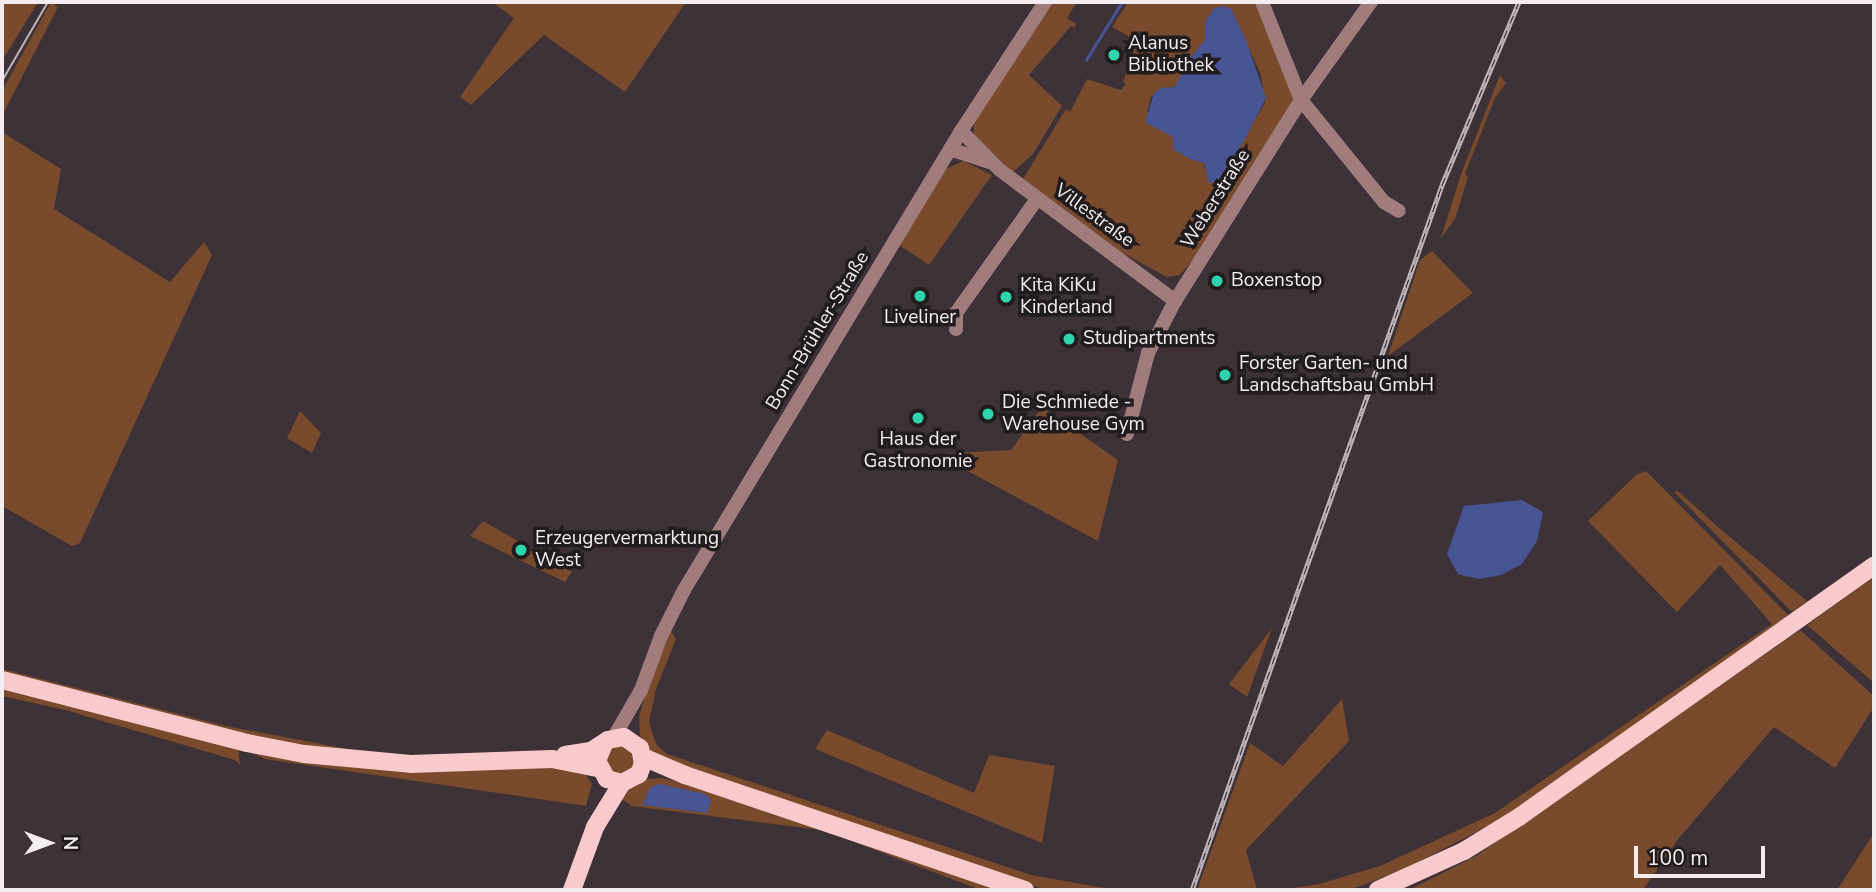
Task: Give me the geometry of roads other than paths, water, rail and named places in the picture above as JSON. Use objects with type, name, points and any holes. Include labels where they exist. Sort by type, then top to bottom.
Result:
[{"type":"main road","points":[[1387,889],[1464,851],[1519,817],[1874,566]]},
{"type":"main road","points":[[2,680],[247,743],[304,754],[411,764],[552,759],[591,751],[609,741],[633,741],[641,766]]},
{"type":"main road","points":[[589,766],[609,741]]},
{"type":"main road","points":[[552,759],[589,766],[614,783],[622,783]]},
{"type":"main road","points":[[589,766],[603,786],[596,827]]},
{"type":"main road","points":[[641,766],[685,775],[1025,890]]},
{"type":"main road","points":[[572,890],[596,827],[622,783],[641,766]]},
{"type":"street","name":"Bonn-Brühler-Straße","points":[[633,741],[641,690],[661,636],[684,590],[961,131],[1045,2]]},
{"type":"street","points":[[1262,2],[1301,100],[1384,202],[1399,211]]},
{"type":"street","name":"Weberstraße","points":[[1127,434],[1148,353],[1175,301],[1301,100],[1371,2]]},
{"type":"street","name":"Villestraße","points":[[961,131],[990,162],[1175,301]]},
{"type":"street","name":"Villestraße","points":[[950,149],[990,162]]},
{"type":"street","points":[[956,329],[956,313],[1037,199]]},
{"type":"street","name":"Bonn-Brühler-Straße","points":[[609,741],[641,690]]},
{"type":"water","points":[[1224,6],[1231,9],[1246,40],[1266,98],[1245,139],[1218,181],[1209,183],[1204,163],[1190,159],[1173,149],[1173,137],[1146,123],[1146,119],[1154,93],[1162,88],[1175,87],[1187,62],[1205,40],[1205,22],[1214,8]]},
{"type":"water","points":[[1522,500],[1543,512],[1537,541],[1522,564],[1501,575],[1479,579],[1458,574],[1447,554],[1464,506]]},
{"type":"water","points":[[660,784],[705,794],[711,800],[707,813],[642,805],[651,787]]},
{"type":"waterway","points":[[1086,60],[1122,2]]},
{"type":"tram line","points":[[2,81],[48,2]]},
{"type":"railway","points":[[1192,890],[1442,185],[1519,2]]},
{"type":"place","name":"Alanus Bibliothek","points":[[1114,55]]},
{"type":"place","name":"Boxenstop","points":[[1217,281]]},
{"type":"place","name":"Liveliner","points":[[920,296]]},
{"type":"place","name":"Kita KiKu Kinderland","points":[[1006,297]]},
{"type":"place","name":"Studipartments","points":[[1069,339]]},
{"type":"place","name":"Forster Garten- und Landschaftsbau GmbH","points":[[1225,375]]},
{"type":"place","name":"Die Schmiede - Warehouse Gym","points":[[988,414]]},
{"type":"place","name":"Haus der Gastronomie","points":[[918,418]]},
{"type":"place","name":"Erzeugervermarktung West","points":[[521,550]]}]
